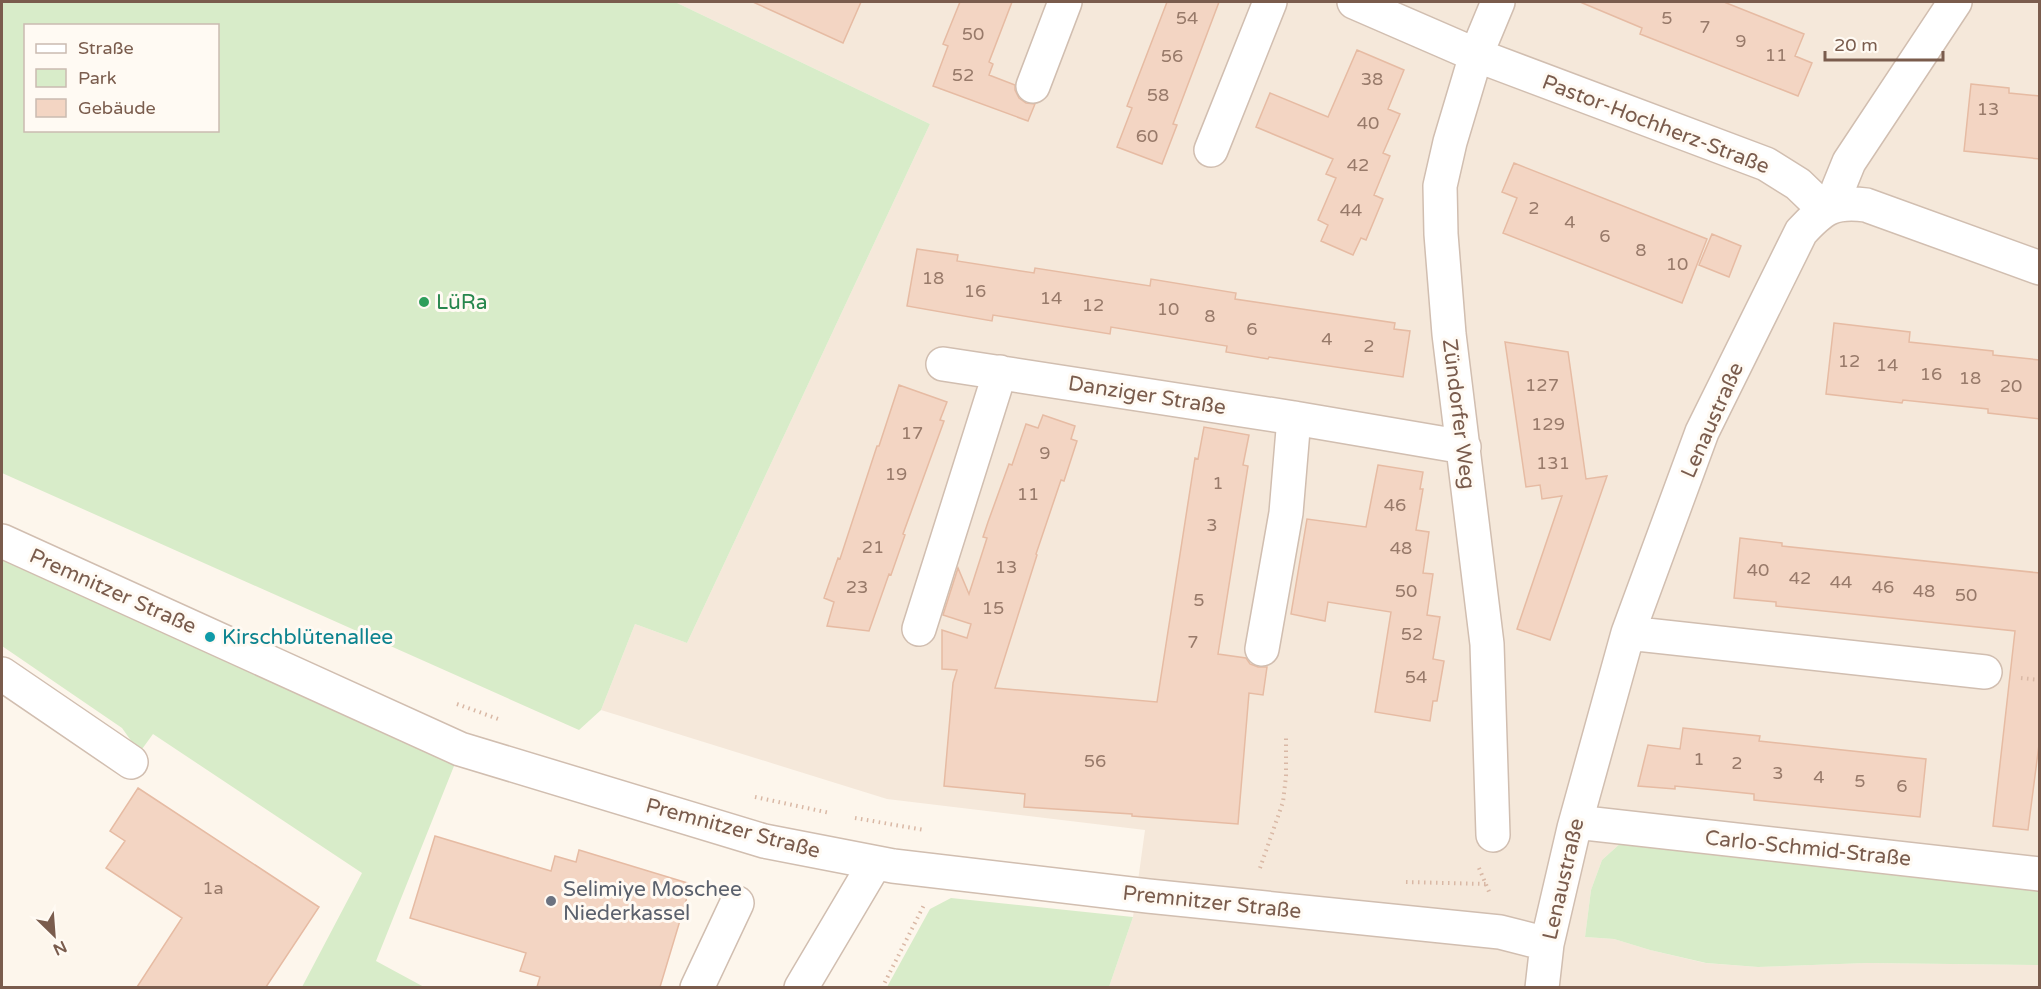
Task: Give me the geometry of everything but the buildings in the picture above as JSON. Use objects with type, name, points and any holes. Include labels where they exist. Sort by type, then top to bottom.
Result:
[{"type":"street","points":[[1033,86],[1065,2]]},
{"type":"street","points":[[1211,150],[1270,2]]},
{"type":"street","name":"Pastor-Hochherz-Straße","points":[[1354,2],[1476,55],[1766,164],[1798,184],[1826,210]]},
{"type":"street","name":"Zündorfer Weg","points":[[1493,835],[1487,644],[1449,334],[1441,234],[1440,186],[1450,142],[1476,55],[1498,2]]},
{"type":"street","name":"Lenaustraße","points":[[1542,987],[1547,944],[1576,822],[1628,633],[1702,432],[1802,232],[1826,210],[1849,162],[1955,2]]},
{"type":"street","points":[[1826,210],[1844,202],[1866,205],[2040,268]]},
{"type":"street","name":"Danziger Straße","points":[[943,364],[1294,418],[1464,447]]},
{"type":"street","points":[[919,629],[1000,372]]},
{"type":"street","points":[[1262,649],[1286,513],[1294,418]]},
{"type":"street","name":"Premnitzer Straße","points":[[2,541],[460,749],[764,841],[875,863],[1148,896],[1500,933],[1547,944]]},
{"type":"street","points":[[1628,633],[1998,674]]},
{"type":"street","points":[[2,674],[131,762]]},
{"type":"street","name":"Carlo-Schmid-Straße","points":[[1576,822],[2040,874]]},
{"type":"street","points":[[801,987],[875,863]]},
{"type":"street","points":[[706,984],[737,903]]},
{"type":"path","points":[[1998,674],[2040,680]]},
{"type":"path","points":[[451,702],[506,722]]},
{"type":"path","points":[[1260,868],[1274,833],[1282,802],[1286,776],[1286,735]]},
{"type":"path","points":[[745,794],[832,813]]},
{"type":"path","points":[[854,818],[924,830]]},
{"type":"path","points":[[1250,867],[1271,869]]},
{"type":"path","points":[[882,987],[919,918],[938,871]]},
{"type":"path","points":[[1404,882],[1486,884]]},
{"type":"shaded area","points":[[675,2],[2039,2],[2039,885],[1623,841],[1602,860],[1591,890],[1585,937],[1614,939],[1705,963],[1758,967],[1867,963],[2039,965],[2039,987],[1109,987],[1133,917],[1145,830],[887,799],[601,710],[635,624],[687,643],[930,124]]},
{"type":"green space","name":"LüRa","points":[[2,2],[675,2],[930,124],[687,643],[635,624],[601,710],[579,730],[2,473]]},
{"type":"green space","points":[[2,558],[458,756],[376,961],[424,987],[302,987],[362,873],[153,734],[137,756],[132,742],[122,728],[2,646]]},
{"type":"green space","points":[[1623,841],[2039,885],[2039,965],[1867,963],[1758,967],[1706,963],[1614,939],[1585,937],[1591,890],[1602,860]]},
{"type":"green space","points":[[951,898],[1133,917],[1109,987],[887,987],[930,909]]},
{"type":"place","name":"LüRa","points":[[424,302]]},
{"type":"place","name":"Kirschblütenallee","points":[[210,637]]},
{"type":"place","name":"Selimiye Moschee Niederkassel","points":[[551,901]]}]
